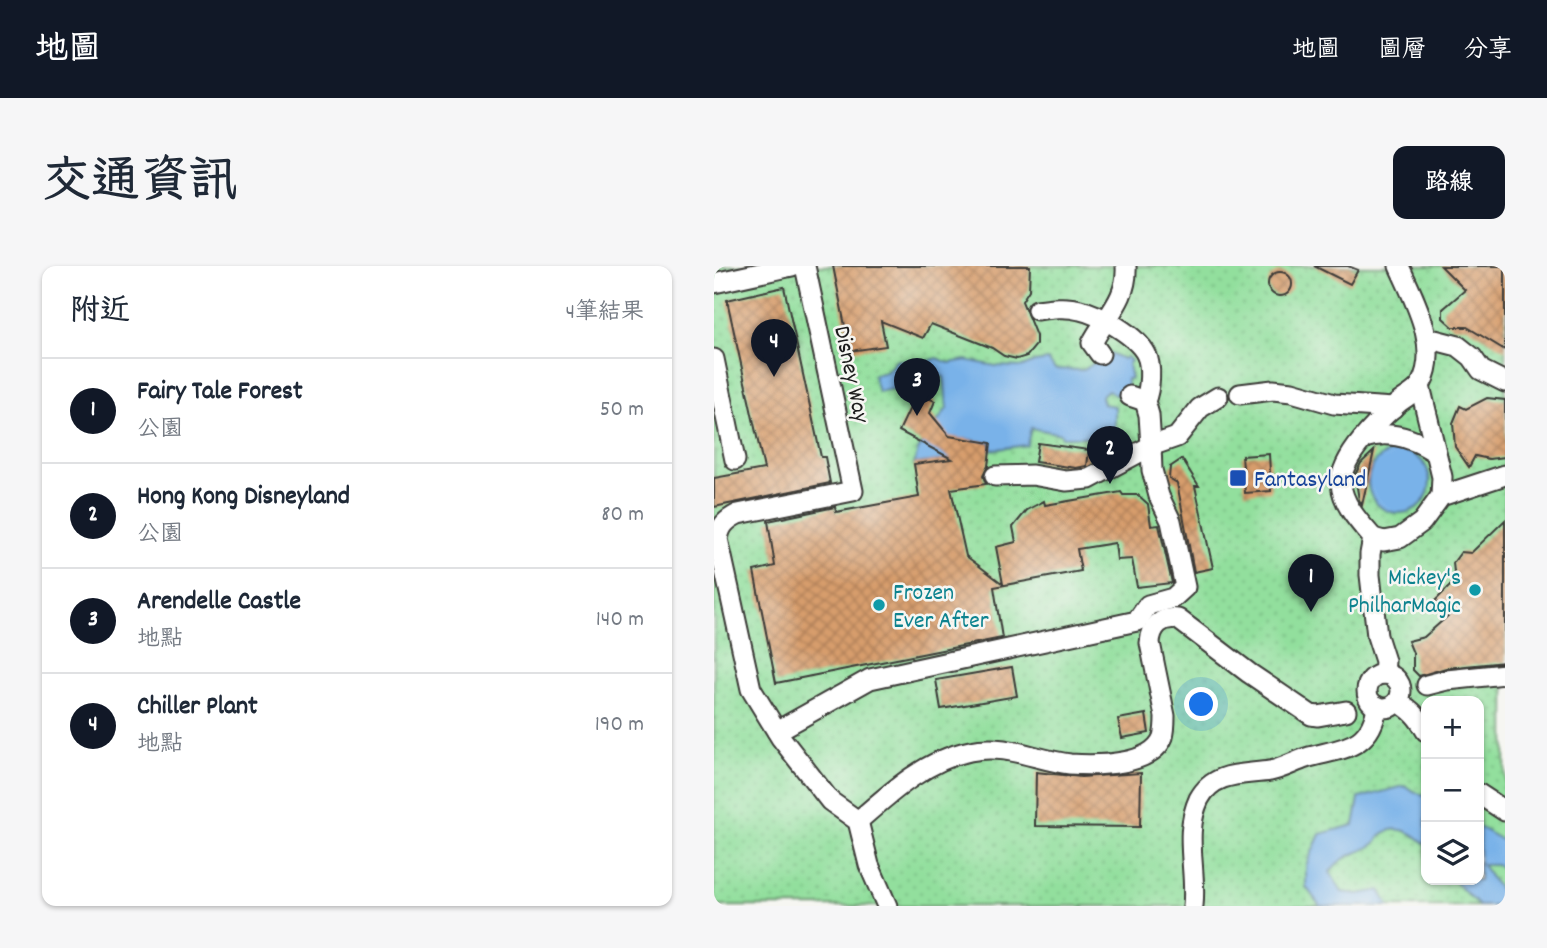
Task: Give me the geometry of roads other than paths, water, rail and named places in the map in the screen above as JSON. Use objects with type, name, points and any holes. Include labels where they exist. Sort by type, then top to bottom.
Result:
[{"type":"street","points":[[714,283],[792,266]]},
{"type":"street","name":"Disney Way","points":[[777,731],[751,689],[718,539],[720,529],[737,514],[853,491],[805,266]]},
{"type":"street","points":[[1100,354],[1092,343],[1121,296],[1126,266]]},
{"type":"street","points":[[1399,266],[1427,338],[1427,359],[1420,386],[1441,477],[1441,496]]},
{"type":"street","points":[[887,906],[869,865],[858,821],[830,801],[777,731],[870,679],[1137,621],[1148,605],[1173,598],[1185,587],[1171,521],[1159,495],[1152,470],[1149,415],[1137,399],[1150,390],[1147,355],[1135,340],[1091,313],[1076,309],[1037,310]]},
{"type":"street","points":[[1427,338],[1458,346],[1472,357],[1481,370],[1505,382]]},
{"type":"street","points":[[714,359],[735,460]]},
{"type":"street","points":[[1420,386],[1393,408],[1364,438],[1347,462],[1341,481],[1343,494],[1352,512],[1373,538],[1384,541],[1400,538],[1422,522],[1441,496],[1505,475]]},
{"type":"street","points":[[1240,394],[1283,391],[1334,404],[1393,408]]},
{"type":"street","points":[[995,476],[1032,475],[1066,481],[1089,480],[1151,446],[1177,437],[1200,408],[1218,397]]},
{"type":"street","points":[[1364,438],[1374,435],[1405,438],[1420,442],[1436,453]]},
{"type":"street","points":[[1373,538],[1370,575],[1377,636],[1385,661],[1384,674]]},
{"type":"street","points":[[858,821],[893,790],[926,768],[969,751],[996,748],[1012,750],[1068,764],[1129,761],[1147,755],[1162,738],[1165,716],[1150,636],[1159,622],[1170,618],[1178,619],[1249,673],[1311,715],[1346,711]]},
{"type":"street","points":[[1384,674],[1395,678],[1401,687],[1398,702],[1388,708],[1377,706],[1369,698],[1368,687],[1374,678],[1384,674]]},
{"type":"street","points":[[1427,685],[1447,680],[1505,674]]},
{"type":"street","points":[[1398,702],[1410,709],[1421,722]]},
{"type":"street","points":[[1193,906],[1193,817],[1208,786],[1226,776],[1274,771],[1306,758],[1344,750],[1362,740],[1376,716],[1377,706]]},
{"type":"street","points":[[1484,797],[1505,811]]},
{"type":"water","points":[[1110,353],[1123,359],[1127,357],[1131,361],[1128,364],[1131,379],[1127,379],[1127,387],[1116,396],[1108,390],[1101,396],[1103,404],[1115,406],[1115,430],[1108,442],[1098,443],[1097,437],[1061,437],[1061,434],[1031,428],[1027,445],[990,450],[991,443],[965,439],[963,458],[914,464],[918,450],[947,408],[944,377],[912,368],[907,371],[902,387],[878,392],[873,375],[886,372],[897,360],[929,361],[937,358],[949,363],[966,360],[996,366],[1023,367],[1048,360],[1055,369],[1083,370]]},
{"type":"water","points":[[1399,451],[1421,460],[1430,482],[1421,504],[1399,513],[1377,504],[1368,482],[1377,460]]},
{"type":"water","points":[[1404,786],[1421,794],[1421,841],[1406,831],[1388,831],[1373,845],[1344,859],[1330,872],[1342,892],[1359,894],[1380,890],[1389,906],[1320,906],[1306,887],[1306,865],[1320,834],[1354,825],[1359,798]]},
{"type":"water","points":[[1484,830],[1505,842],[1505,870],[1497,865],[1484,865]]},
{"type":"water","points":[[1484,868],[1499,889],[1505,892],[1505,906],[1479,906],[1458,885],[1484,885]]},
{"type":"place","name":"Chiller Plant","points":[[774,377]]},
{"type":"place","name":"Arendelle Castle","points":[[917,416]]},
{"type":"place","name":"Fantasyland","points":[[1238,478]]},
{"type":"place","name":"Hong Kong Disneyland","points":[[1110,484]]},
{"type":"place","name":"Mickey's PhilharMagic","points":[[1475,590]]},
{"type":"place","name":"Frozen Ever After","points":[[879,605]]},
{"type":"place","name":"Fairy Tale Forest","points":[[1311,612]]}]
